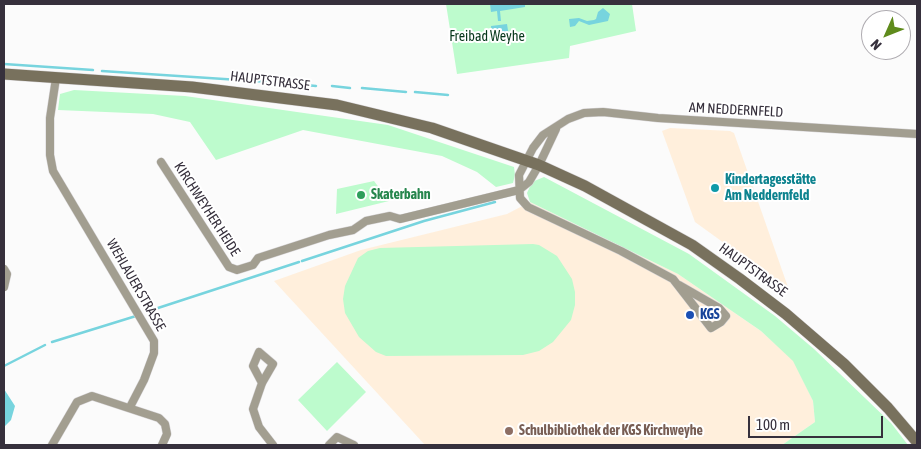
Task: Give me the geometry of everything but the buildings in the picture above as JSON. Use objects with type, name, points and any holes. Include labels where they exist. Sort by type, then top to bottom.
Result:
[{"type":"main road","name":"HAUPTSTRASSE","points":[[4,74],[192,87],[337,104],[432,128],[526,159],[585,186],[692,245],[740,278],[786,314],[844,364],[888,408],[917,442]]},
{"type":"street","name":"WEHLAUER STRASSE","points":[[56,78],[50,118],[53,172],[154,340],[154,353],[144,380],[130,407]]},
{"type":"street","name":"AM NEDDERNFELD","points":[[526,159],[543,135],[568,119],[584,113],[603,112],[658,118],[917,134]]},
{"type":"street","points":[[519,190],[529,182],[557,127]]},
{"type":"street","points":[[526,159],[520,175],[519,190],[520,198],[528,207],[621,251],[673,279],[711,328],[721,322],[726,316],[719,308],[679,285]]},
{"type":"street","name":"KIRCHWEYHER HEIDE","points":[[161,162],[230,267],[237,270],[253,265],[258,258],[329,235],[353,230],[366,221],[390,216],[400,219],[519,190]]},
{"type":"street","points":[[4,268],[6,274],[5,285]]},
{"type":"street","points":[[262,383],[253,405],[255,418],[273,445]]},
{"type":"street","points":[[52,445],[72,410],[82,399],[92,396],[130,407],[158,418],[165,424],[168,434],[162,445]]},
{"type":"street","points":[[329,445],[337,437],[354,445]]},
{"type":"shaded area","points":[[670,128],[730,131],[734,133],[789,290],[695,222],[662,131]]},
{"type":"shaded area","points":[[530,202],[678,274],[761,331],[794,361],[813,401],[815,422],[782,445],[425,445],[274,281],[361,250],[507,214]]},
{"type":"green space","name":"Freibad Weyhe","points":[[446,4],[632,4],[636,31],[570,46],[569,58],[457,74]]},
{"type":"green space","points":[[74,90],[185,96],[388,125],[514,167],[515,175],[513,183],[496,187],[477,172],[442,156],[303,130],[216,160],[190,122],[153,114],[58,110],[60,94]]},
{"type":"green space","points":[[544,177],[689,254],[775,316],[814,349],[891,423],[908,445],[782,445],[815,422],[813,401],[793,361],[761,331],[678,274],[530,202],[527,193],[532,182]]},
{"type":"green space","name":"Skaterbahn","points":[[374,181],[389,201],[336,214],[337,189]]},
{"type":"green space","points":[[539,245],[557,256],[572,279],[575,292],[575,305],[571,320],[553,342],[539,351],[523,355],[386,356],[376,352],[359,337],[345,313],[343,299],[345,286],[358,258],[368,251],[380,248]]},
{"type":"green space","points":[[337,362],[366,392],[327,431],[298,400]]},
{"type":"water","points":[[490,4],[525,4],[525,7],[500,11],[501,21],[498,21],[497,11],[491,12]]},
{"type":"water","points":[[603,8],[610,14],[608,21],[589,25],[579,21],[575,26],[570,27],[569,19],[594,20],[598,12]]},
{"type":"water","points":[[507,24],[509,37],[492,39],[491,26]]},
{"type":"water","points":[[4,389],[15,406],[11,420],[4,427]]},
{"type":"waterway","points":[[4,64],[93,70]]},
{"type":"waterway","points":[[102,71],[285,83]]},
{"type":"waterway","points":[[295,84],[316,86]]},
{"type":"waterway","points":[[332,86],[350,88]]},
{"type":"waterway","points":[[362,88],[406,92]]},
{"type":"waterway","points":[[415,92],[448,95]]},
{"type":"waterway","points":[[302,261],[424,221],[495,202]]},
{"type":"waterway","points":[[158,308],[299,262]]},
{"type":"waterway","points":[[52,342],[136,316]]},
{"type":"waterway","points":[[4,366],[45,345]]},
{"type":"place","name":"Kindertagesstätte Am Neddernfeld","points":[[715,188]]},
{"type":"place","name":"Skaterbahn","points":[[361,195]]},
{"type":"place","name":"KGS","points":[[690,315]]},
{"type":"place","name":"Schulbibliothek der KGS Kirchweyhe","points":[[509,431]]}]
